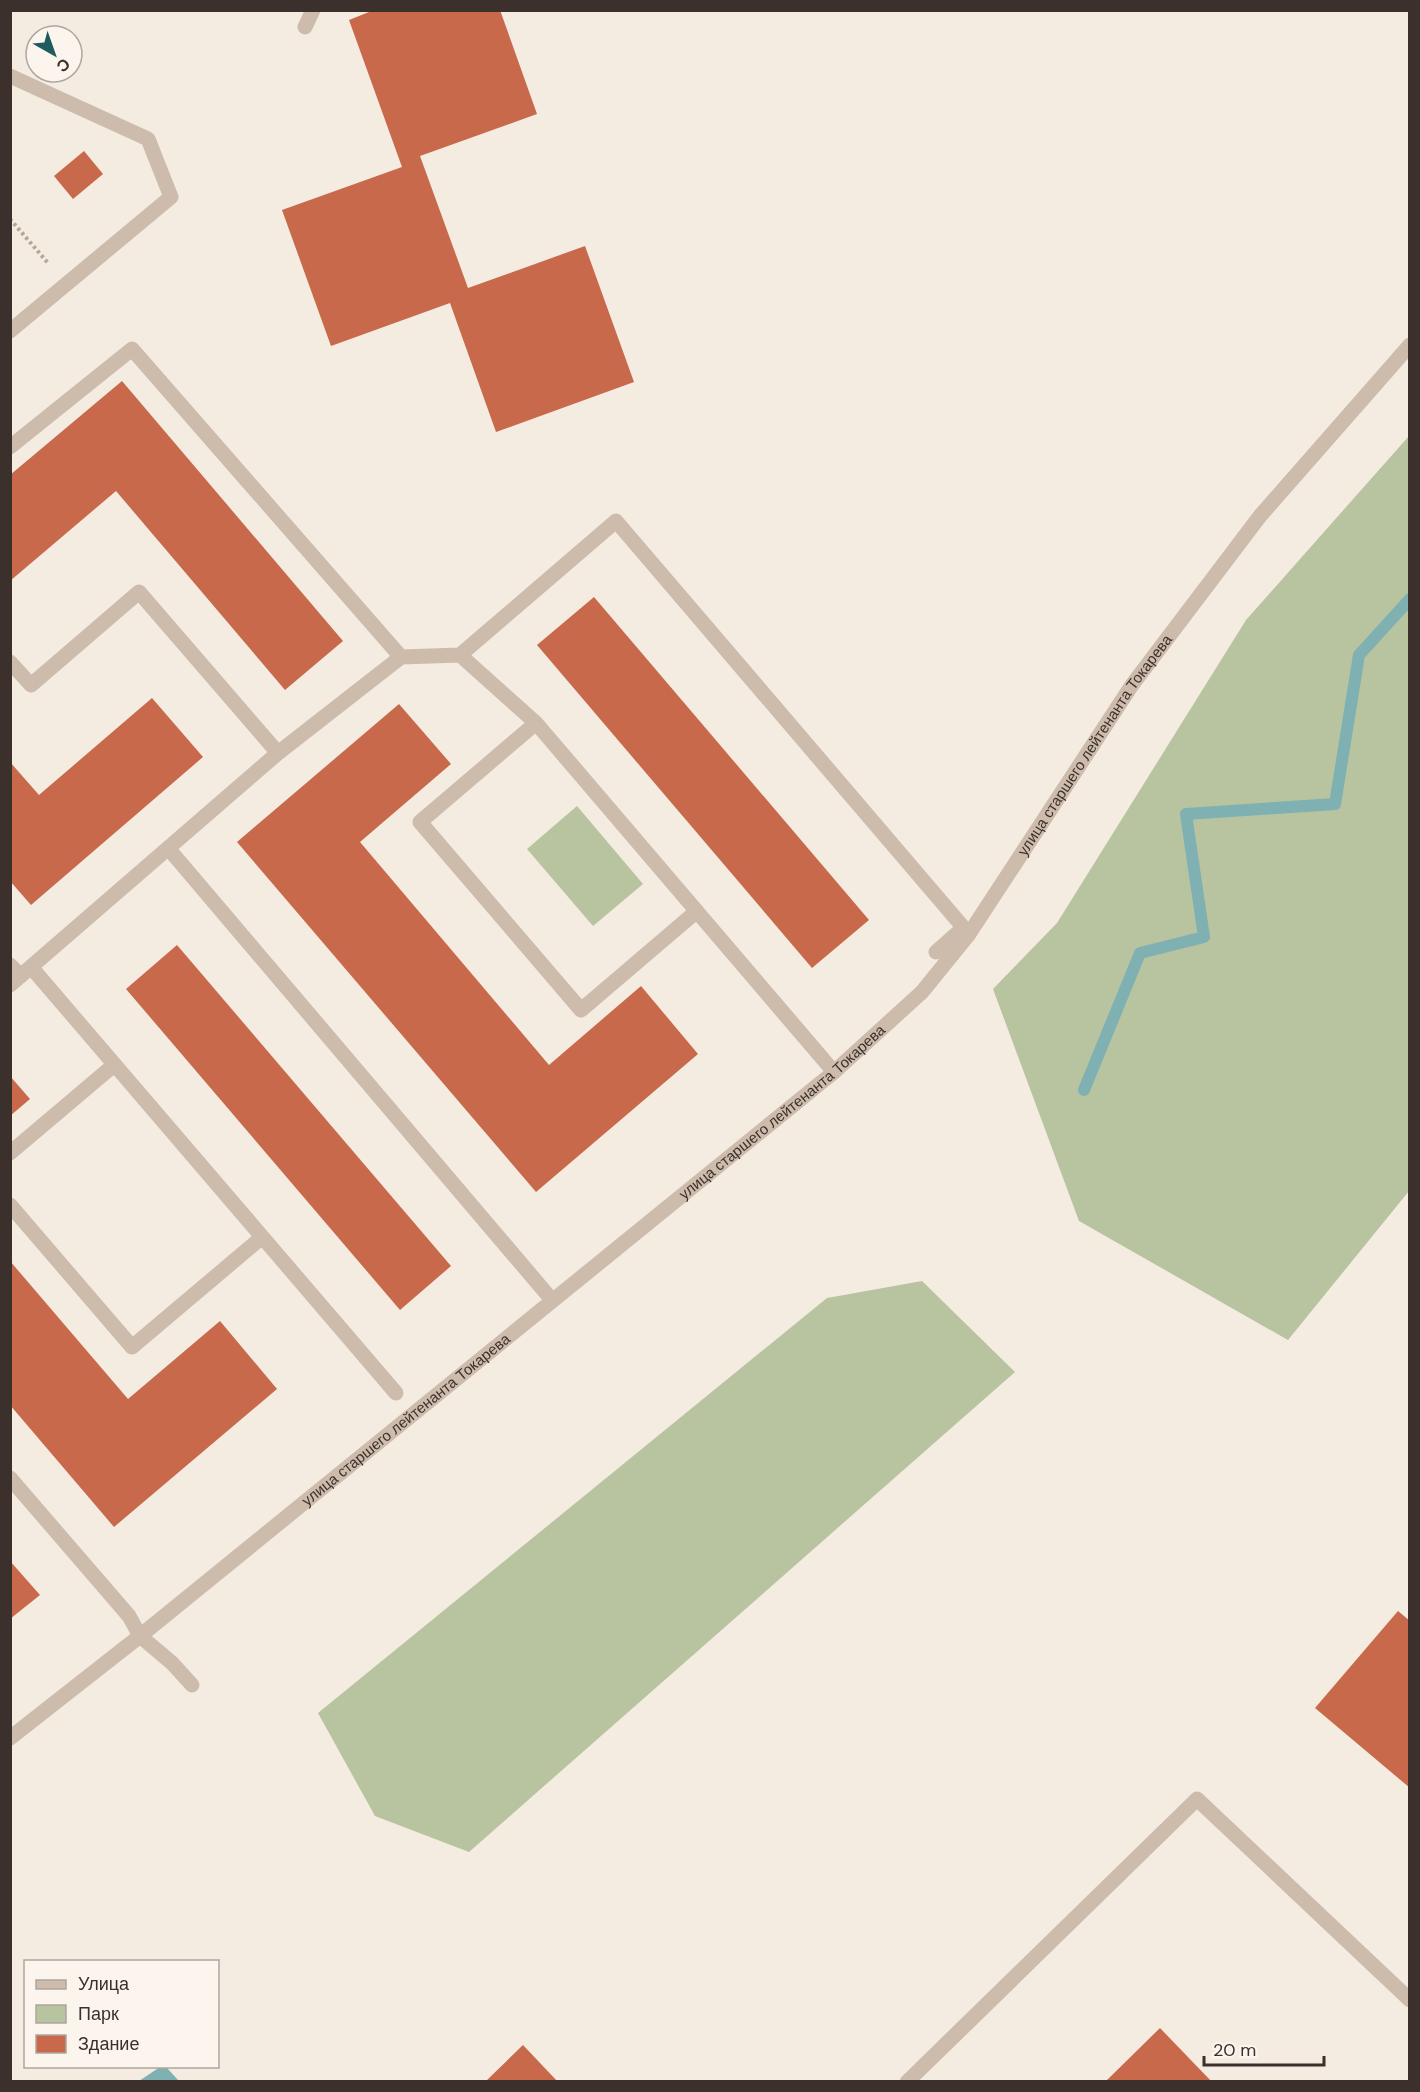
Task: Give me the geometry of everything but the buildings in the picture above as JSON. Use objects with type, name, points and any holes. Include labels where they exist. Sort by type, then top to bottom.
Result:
[{"type":"street","points":[[305,27],[313,10]]},
{"type":"street","points":[[10,331],[171,197],[148,139],[11,77]]},
{"type":"street","name":"улица старшего лейтенанта Токарева","points":[[10,1738],[141,1636],[834,1072],[922,992],[966,931],[1132,685],[1260,516],[1410,345]]},
{"type":"street","points":[[10,447],[132,350],[400,657]]},
{"type":"street","points":[[396,1393],[114,1065],[18,973],[278,753],[400,657],[460,655],[616,521],[966,931],[936,952]]},
{"type":"street","points":[[10,662],[31,685],[139,592],[278,753]]},
{"type":"street","points":[[460,655],[536,723],[834,1072]]},
{"type":"street","points":[[536,723],[420,822],[581,1010],[697,911]]},
{"type":"street","points":[[168,848],[552,1300]]},
{"type":"street","points":[[10,1153],[114,1065]]},
{"type":"street","points":[[10,1205],[132,1347],[261,1238]]},
{"type":"street","points":[[10,1478],[129,1616],[141,1636],[172,1663],[192,1685]]},
{"type":"street","points":[[907,2082],[1197,1799],[1410,2000]]},
{"type":"path","points":[[10,219],[66,285]]},
{"type":"green space","points":[[1409,436],[1409,1191],[1288,1340],[1079,1221],[993,989],[1057,923],[1246,620]]},
{"type":"green space","points":[[577,806],[643,884],[593,926],[527,849]]},
{"type":"green space","points":[[922,1281],[1015,1372],[469,1852],[375,1816],[318,1713],[827,1298]]},
{"type":"water","points":[[158,2068],[167,2068],[179,2081],[139,2081]]},
{"type":"waterway","points":[[1084,1090],[1140,953],[1204,937],[1186,814],[1335,804],[1359,655],[1410,599]]}]
